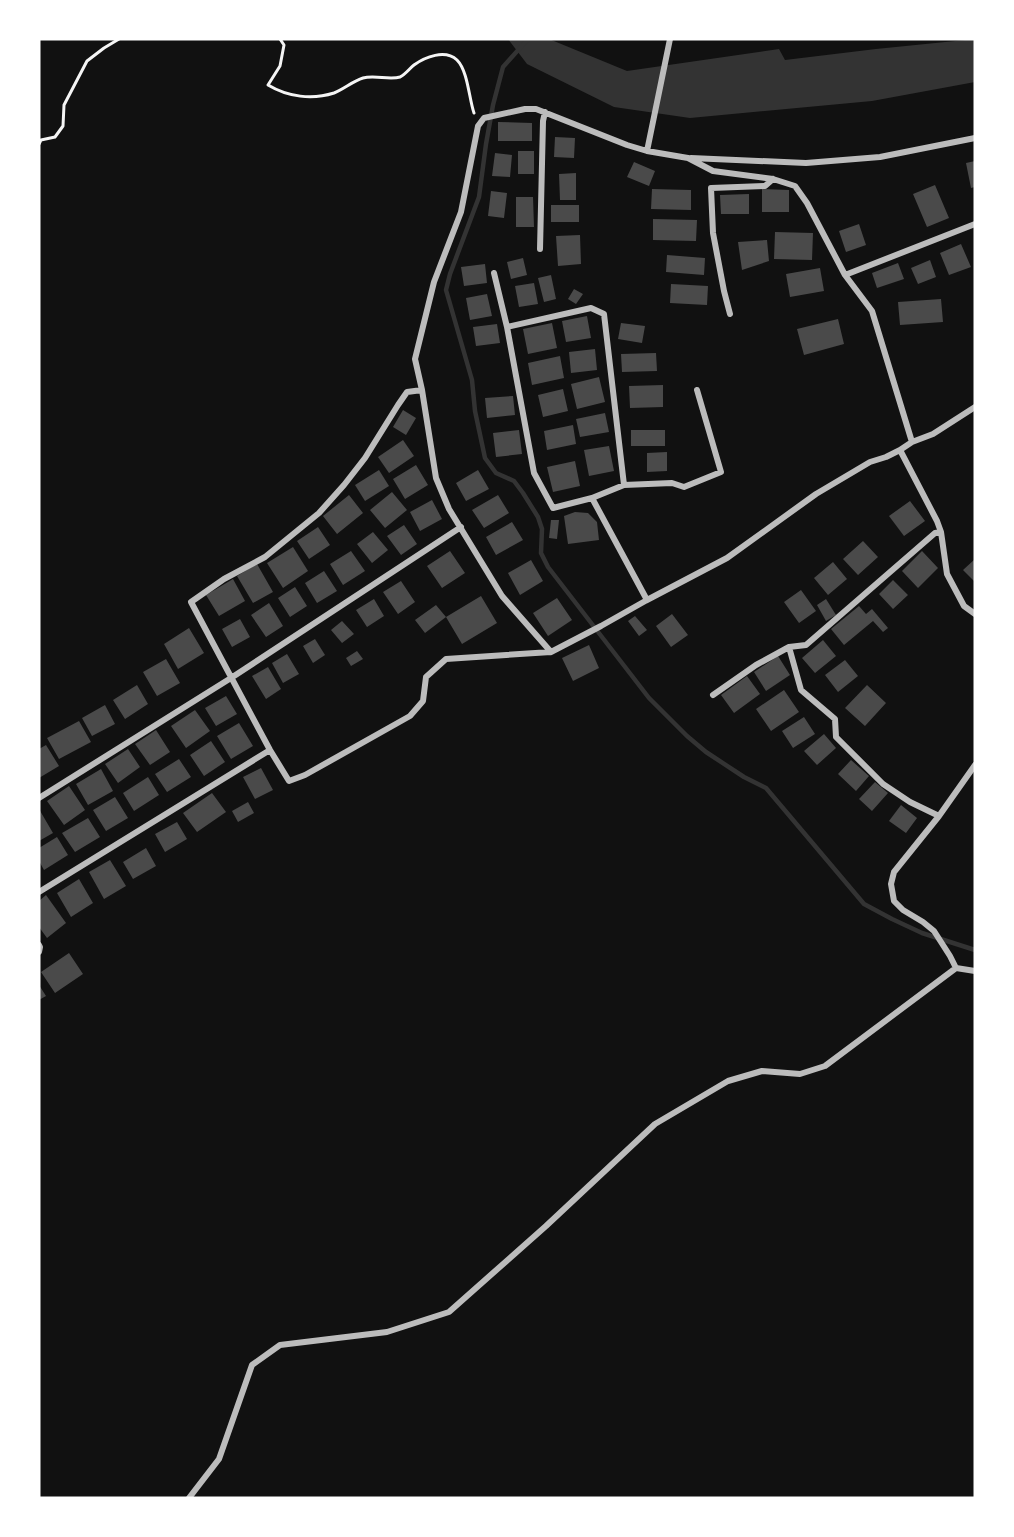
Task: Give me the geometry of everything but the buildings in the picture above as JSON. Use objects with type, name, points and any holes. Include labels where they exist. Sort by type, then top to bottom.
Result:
[{"type":"street","points":[[646,151],[670,39]]},
{"type":"street","points":[[551,652],[502,596],[449,509],[436,478],[415,359],[434,282],[461,212],[478,126],[484,118],[525,109],[536,110],[646,151],[688,158],[806,163],[880,157],[975,138]]},
{"type":"street","points":[[540,249],[545,112]]},
{"type":"street","points":[[688,158],[714,171],[772,179],[795,186],[807,203],[845,275],[872,311],[912,442]]},
{"type":"street","points":[[730,314],[713,233],[711,188],[765,186],[772,179]]},
{"type":"street","points":[[845,275],[975,224]]},
{"type":"street","points":[[494,273],[507,327],[534,473],[553,508],[592,498],[624,485],[672,483],[684,487],[721,472],[697,390]]},
{"type":"street","points":[[507,327],[591,308],[604,314],[624,485]]},
{"type":"street","points":[[422,390],[407,392],[366,458],[319,513],[265,557],[224,579],[191,602],[270,750],[289,780],[305,775],[410,716],[423,701],[426,677],[446,659],[551,652],[727,558],[816,494],[870,462],[886,457],[912,442],[933,434],[975,407]]},
{"type":"street","points":[[900,450],[937,520],[947,574],[964,606],[975,614]]},
{"type":"street","points":[[592,498],[647,600]]},
{"type":"street","points":[[39,798],[231,678],[461,527]]},
{"type":"street","points":[[713,695],[756,665],[789,647],[807,645],[934,533],[941,532]]},
{"type":"street","points":[[789,647],[801,690],[835,719],[836,737],[883,784],[910,802],[939,816]]},
{"type":"street","points":[[39,892],[270,750]]},
{"type":"street","points":[[956,968],[934,931],[894,901],[891,884],[894,872],[939,816],[975,765]]},
{"type":"street","points":[[39,945],[39,952]]},
{"type":"street","points":[[189,1498],[219,1459],[252,1365],[280,1345],[387,1332],[449,1312],[546,1226],[655,1124],[728,1081],[762,1071],[800,1074],[825,1066],[956,968],[975,971]]},
{"type":"path","points":[[39,144],[41,140],[55,137],[63,126],[64,105],[87,61],[119,39]]},
{"type":"path","points":[[280,39],[284,45],[280,66],[268,85],[275,90],[310,98],[335,92],[364,78],[400,76],[415,64],[429,57],[445,55],[457,60],[465,75],[478,126]]},
{"type":"shaded area","points":[[508,39],[549,39],[627,71],[779,49],[785,60],[975,39],[975,82],[872,101],[690,118],[614,107],[527,64]]},
{"type":"waterway","points":[[528,39],[503,67],[493,105],[479,197],[446,290],[472,380],[475,411],[485,458],[496,473],[514,481],[523,493],[538,517],[542,529],[541,553],[548,567],[649,698],[706,752],[744,777],[766,788],[864,904],[922,933],[975,950]]}]
